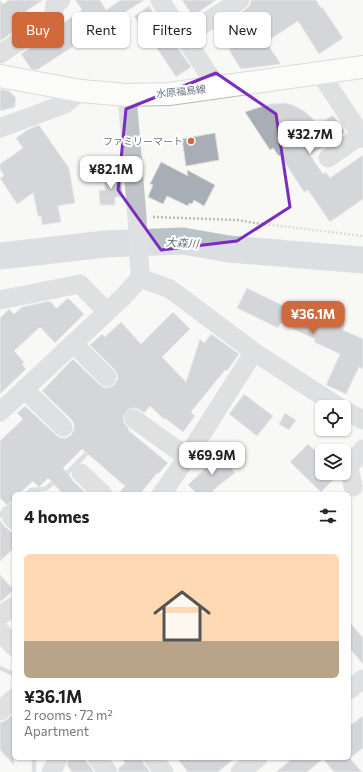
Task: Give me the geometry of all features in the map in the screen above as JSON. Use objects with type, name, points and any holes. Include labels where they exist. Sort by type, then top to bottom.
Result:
[{"type":"main road","name":"水原福島線","points":[[0,76],[81,91],[127,95],[169,94],[363,67]]},
{"type":"street","points":[[0,54],[52,19],[55,4],[61,0]]},
{"type":"street","points":[[160,0],[168,12]]},
{"type":"street","points":[[206,22],[240,0]]},
{"type":"street","points":[[191,48],[217,87]]},
{"type":"street","points":[[320,73],[362,137],[328,158]]},
{"type":"street","points":[[0,128],[65,104],[81,91]]},
{"type":"street","points":[[0,412],[124,296],[140,276],[127,95]]},
{"type":"street","points":[[140,276],[170,289],[254,352],[328,400]]},
{"type":"street","points":[[0,300],[80,284],[107,312]]},
{"type":"street","points":[[73,343],[107,377]]},
{"type":"street","points":[[163,492],[254,352]]},
{"type":"street","points":[[24,389],[63,427]]},
{"type":"street","points":[[351,414],[363,420]]},
{"type":"street","points":[[134,418],[187,457]]},
{"type":"street","points":[[353,487],[349,467],[363,449]]},
{"type":"street","points":[[81,473],[101,492]]},
{"type":"street","points":[[0,616],[12,607]]},
{"type":"street","points":[[0,630],[12,645]]},
{"type":"street","points":[[351,688],[363,679]]},
{"type":"street","points":[[0,711],[12,700]]},
{"type":"street","points":[[50,772],[57,760]]},
{"type":"street","points":[[99,760],[108,772]]},
{"type":"street","points":[[155,760],[164,772]]},
{"type":"street","points":[[240,772],[254,760]]},
{"type":"path","points":[[137,221],[183,219],[237,220],[363,236]]},
{"type":"highlighted area","points":[[216,73],[276,114],[290,207],[237,241],[161,250],[118,190],[126,109]]},
{"type":"building","points":[[0,0],[3,4],[9,0],[43,0],[25,12],[12,12],[12,33],[0,41]]},
{"type":"building","points":[[75,0],[100,0],[106,10],[121,0],[144,0],[126,12],[79,12],[82,10]]},
{"type":"building","points":[[182,0],[216,0],[199,12],[190,12]]},
{"type":"building","points":[[316,0],[343,38],[319,54],[298,21],[271,39],[271,12],[242,12],[250,5],[251,1]]},
{"type":"building","points":[[149,6],[153,12],[140,12]]},
{"type":"building","points":[[138,13],[138,22],[134,16]]},
{"type":"building","points":[[72,17],[72,47],[37,70],[31,69],[21,54],[30,48],[64,48],[64,22]]},
{"type":"building","points":[[157,48],[178,48],[191,67],[176,77]]},
{"type":"building","points":[[231,48],[270,48],[281,64],[241,69],[229,50]]},
{"type":"building","points":[[0,89],[9,91],[16,98],[15,107],[0,111]]},
{"type":"building","points":[[285,103],[293,105],[304,111],[318,125],[333,115],[345,132],[310,155],[323,174],[326,172],[330,178],[363,155],[363,199],[330,222],[308,190],[304,192],[280,155],[279,156],[273,148],[270,150],[245,112],[270,104]]},
{"type":"building","points":[[39,125],[69,168],[75,203],[58,206],[61,222],[42,225],[41,216],[38,216],[33,193],[17,204],[0,178],[4,176],[0,169],[0,164],[23,148],[16,138],[27,130]]},
{"type":"building","points":[[215,133],[219,160],[186,166],[182,139]]},
{"type":"building","points":[[161,162],[188,176],[187,170],[215,185],[204,206],[194,200],[192,204],[189,203],[188,206],[167,196],[163,204],[148,197],[153,185],[150,184]]},
{"type":"building","points":[[104,174],[121,174],[122,197],[115,197],[115,205],[100,205],[99,190],[105,190]]},
{"type":"building","points":[[247,288],[304,316],[307,310],[331,321],[332,318],[345,324],[343,330],[363,339],[363,369],[359,367],[346,394],[326,385],[340,354],[314,342],[315,339],[281,323],[278,328],[237,308]]},
{"type":"building","points":[[68,298],[84,314],[55,343],[40,327],[14,351],[24,362],[22,364],[26,369],[0,394],[0,318],[9,309],[14,314],[22,307],[50,301],[57,308]]},
{"type":"building","points":[[173,312],[190,329],[162,357],[186,382],[200,339],[204,343],[211,334],[239,354],[227,371],[225,370],[191,412],[195,416],[183,432],[165,418],[164,419],[150,406],[144,413],[135,408],[129,409],[125,413],[123,418],[124,423],[129,429],[128,430],[168,463],[158,474],[157,473],[142,492],[120,492],[125,486],[82,449],[63,468],[73,481],[85,492],[61,492],[48,478],[39,487],[33,481],[21,492],[12,492],[12,501],[7,505],[0,498],[0,441],[23,419],[17,413],[25,406],[56,435],[61,438],[66,438],[71,435],[74,429],[74,424],[71,419],[42,391],[73,359],[100,385],[105,388],[114,385],[118,379],[115,370],[90,345],[102,334],[105,337],[121,322],[141,344]]},
{"type":"building","points":[[244,394],[273,416],[257,436],[229,414]]},
{"type":"building","points":[[285,413],[296,420],[289,430],[279,424]]},
{"type":"building","points":[[308,444],[315,450],[315,480],[333,480],[321,492],[290,462]]},
{"type":"building","points":[[219,453],[235,473],[212,492],[195,492],[188,485],[210,464],[208,462]]},
{"type":"building","points":[[0,520],[4,526],[12,532],[12,550],[0,561]]},
{"type":"building","points":[[0,575],[12,588],[12,592],[0,602]]},
{"type":"building","points":[[351,623],[363,638],[363,664],[351,650]]},
{"type":"building","points":[[12,715],[12,760],[14,760],[14,765],[0,750],[0,722],[3,722]]},
{"type":"building","points":[[363,716],[363,748],[351,757],[351,725]]},
{"type":"building","points":[[351,759],[362,772],[334,772],[324,760]]},
{"type":"building","points":[[68,760],[85,760],[94,772],[72,772],[67,765]]},
{"type":"building","points":[[123,760],[143,760],[150,772],[119,772],[118,769],[125,763]]},
{"type":"building","points":[[179,760],[233,760],[218,772],[188,772]]},
{"type":"building","points":[[291,760],[322,760],[307,772],[276,772]]},
{"type":"waterway","name":"大森川","points":[[0,256],[105,244],[183,241],[229,249],[363,260]]},
{"type":"waterway","points":[[120,420],[135,405]]},
{"type":"waterway","points":[[63,476],[91,449]]},
{"type":"waterway","points":[[29,492],[31,490],[45,489],[57,480]]},
{"type":"waterway","points":[[0,516],[5,509],[12,505]]},
{"type":"waterway","points":[[0,668],[12,673]]},
{"type":"waterway","points":[[34,760],[34,772]]},
{"type":"place","name":"ファミリーマート","points":[[191,141]]}]
